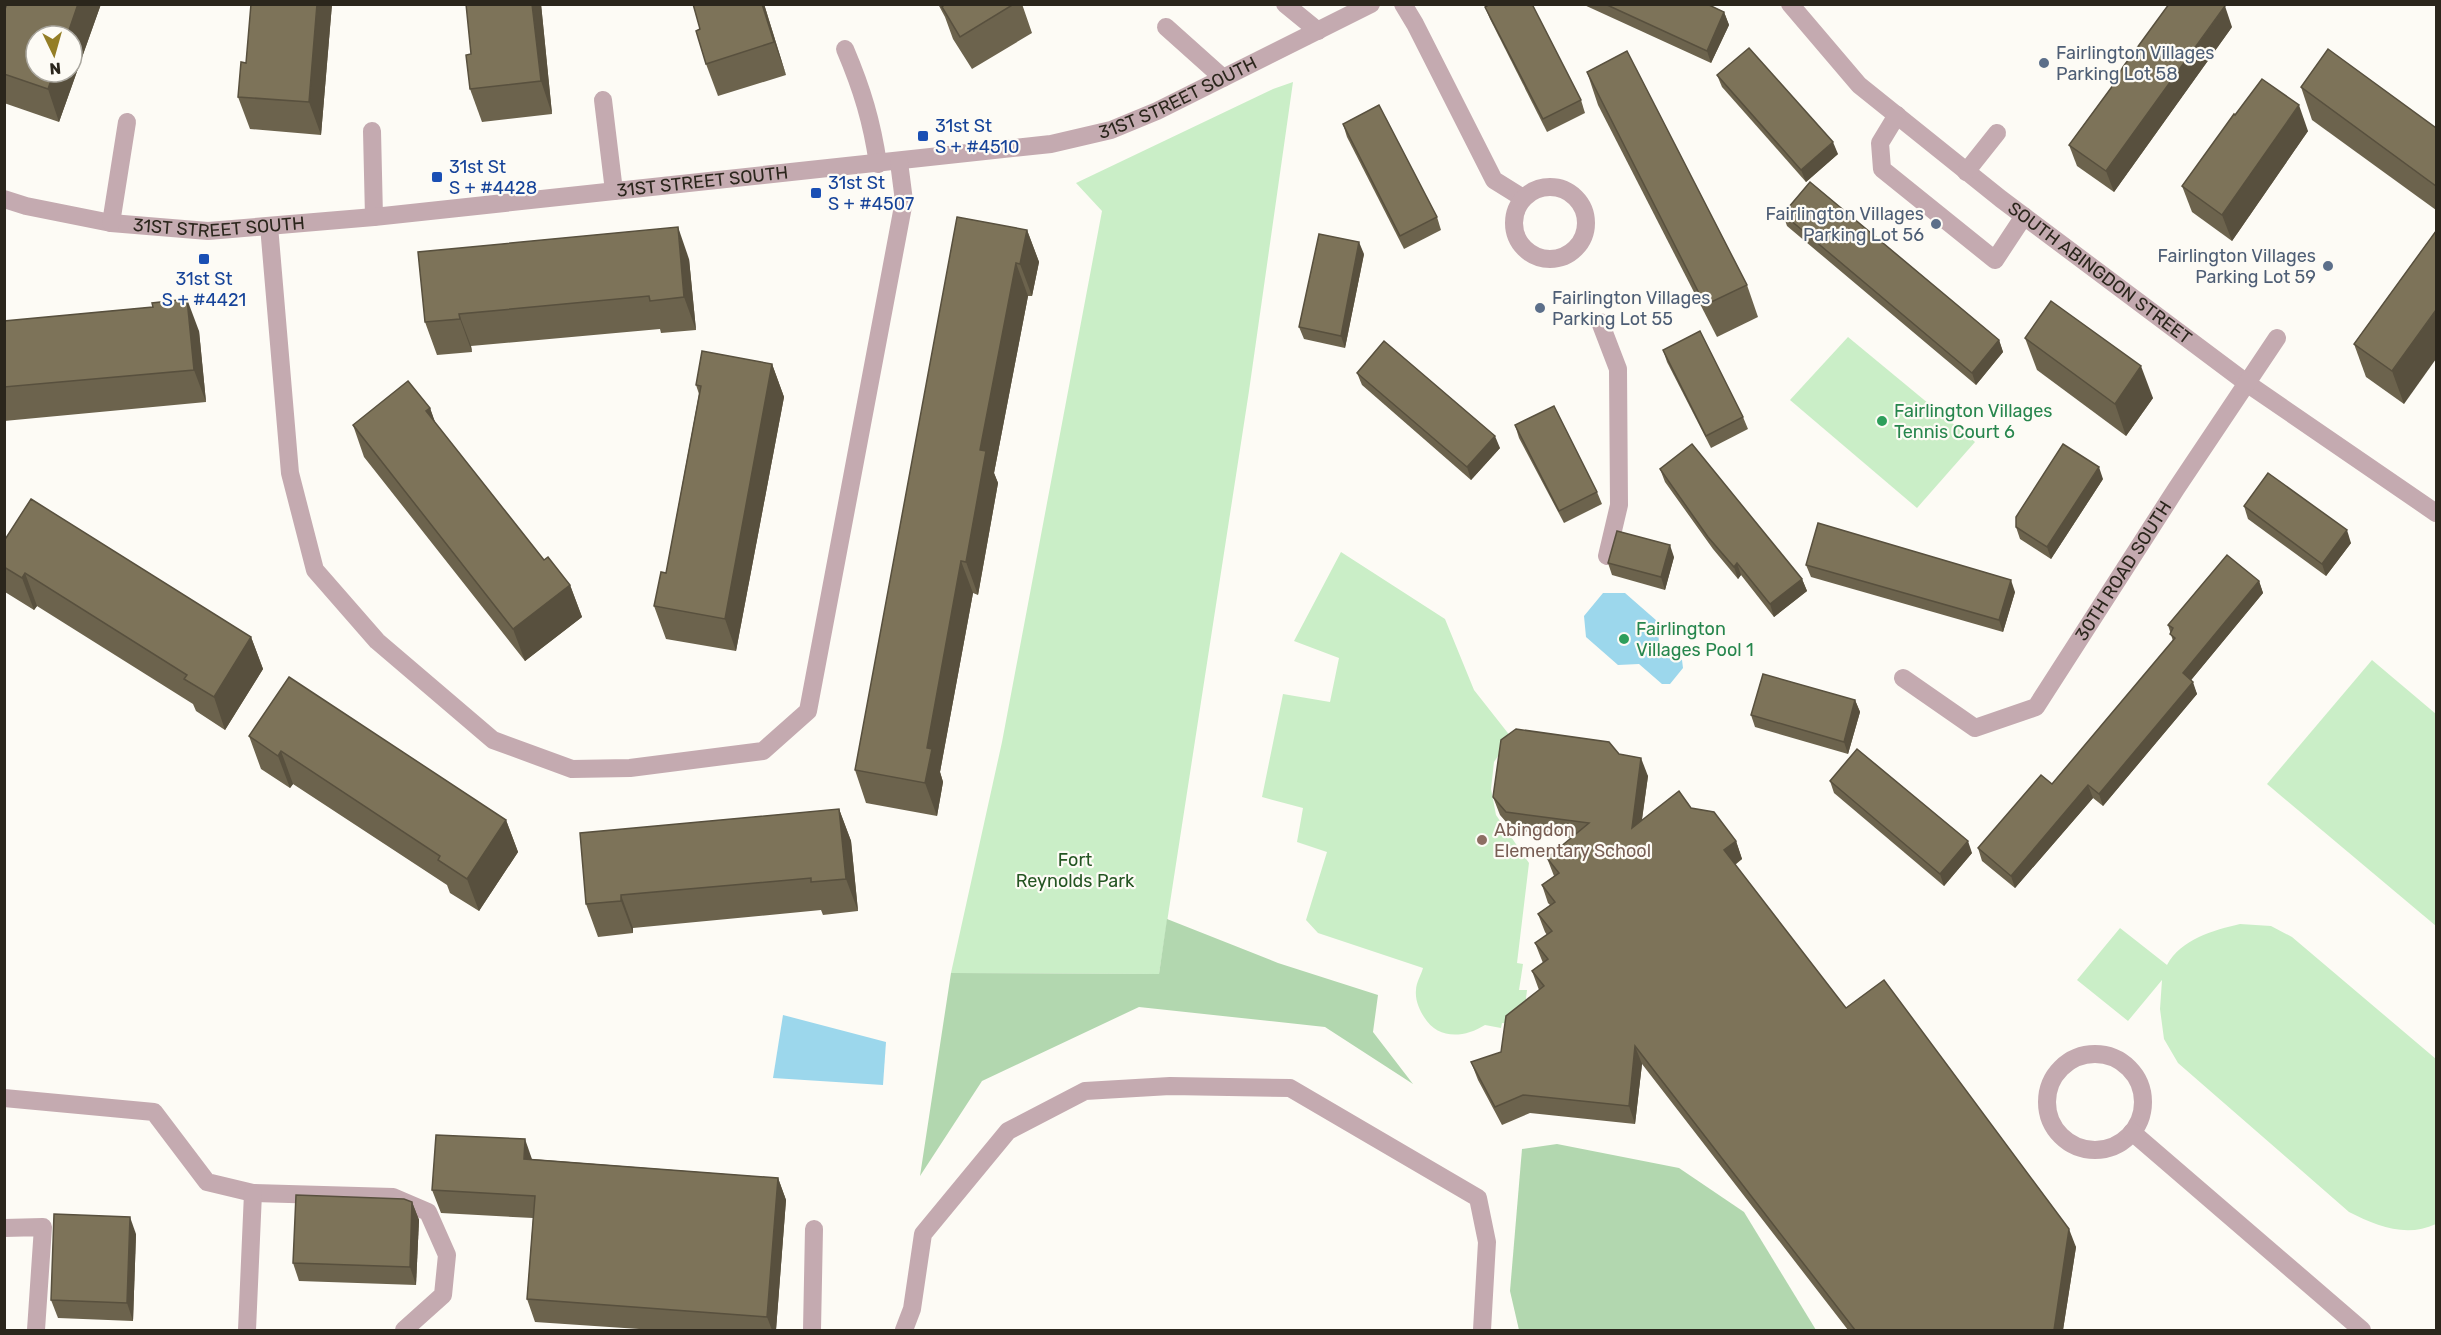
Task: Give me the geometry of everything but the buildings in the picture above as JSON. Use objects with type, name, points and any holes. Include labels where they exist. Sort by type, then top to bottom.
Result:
[{"type":"street","points":[[1285,4],[1318,31]]},
{"type":"street","name":"31ST STREET SOUTH","points":[[4,199],[26,206],[111,223],[208,231],[899,162],[1051,144],[1111,130],[1156,111],[1371,4]]},
{"type":"street","points":[[1403,4],[1494,180],[1523,198]]},
{"type":"street","name":"SOUTH ABINGDON STREET","points":[[1790,4],[1859,85],[1966,172],[2248,384],[2436,513]]},
{"type":"street","points":[[1166,27],[1223,78]]},
{"type":"street","points":[[845,50],[863,91],[874,130],[878,164]]},
{"type":"street","points":[[603,100],[614,191]]},
{"type":"street","points":[[1897,115],[1880,143],[1882,169],[1995,260],[2024,216]]},
{"type":"street","points":[[111,223],[127,122]]},
{"type":"street","points":[[372,131],[374,216]]},
{"type":"street","points":[[1966,172],[1997,133]]},
{"type":"street","points":[[269,226],[290,473],[315,570],[377,641],[493,740],[572,769],[630,768],[763,751],[808,711],[904,201],[899,162]]},
{"type":"street","points":[[1555,187],[1566,190],[1575,197],[1586,217],[1586,229],[1582,241],[1575,250],[1565,257],[1546,259],[1529,254],[1521,245],[1513,225],[1518,206],[1523,198],[1532,191],[1555,187]]},
{"type":"street","points":[[1600,322],[1618,369],[1619,505],[1607,556]]},
{"type":"street","name":"30TH ROAD SOUTH","points":[[1903,678],[1975,728],[2036,706],[2277,338]]},
{"type":"street","points":[[2094,1054],[2110,1057],[2123,1064],[2134,1074],[2141,1088],[2141,1111],[2132,1132],[2120,1143],[2105,1149],[2089,1150],[2073,1145],[2060,1135],[2051,1122],[2047,1106],[2048,1090],[2055,1075],[2066,1064],[2079,1057],[2094,1054]]},
{"type":"street","points":[[904,1330],[912,1309],[923,1234],[1008,1131],[1085,1091],[1170,1086],[1290,1088],[1478,1198],[1487,1242],[1482,1330]]},
{"type":"street","points":[[4,1098],[154,1112],[207,1182],[253,1193],[393,1197],[428,1212],[447,1255],[443,1295],[404,1330]]},
{"type":"street","points":[[2132,1132],[2362,1330]]},
{"type":"street","points":[[247,1330],[253,1193]]},
{"type":"street","points":[[4,1228],[43,1227],[36,1330]]},
{"type":"street","points":[[812,1330],[814,1229]]},
{"type":"green space","name":"Fort Reynolds Park","points":[[1293,82],[1249,391],[1159,974],[951,973],[1002,742],[1102,211],[1076,183],[1273,89]]},
{"type":"green space","name":"Fairlington Villages Tennis Court 6","points":[[1848,337],[1975,442],[1917,508],[1790,400]]},
{"type":"green space","points":[[1341,552],[1445,619],[1474,690],[1511,737],[1494,762],[1491,789],[1496,815],[1529,863],[1517,963],[1523,964],[1519,990],[1527,990],[1524,1015],[1531,1025],[1502,1023],[1501,1028],[1485,1025],[1460,1034],[1436,1030],[1424,1017],[1417,1001],[1416,987],[1423,968],[1318,933],[1306,920],[1327,852],[1297,842],[1303,808],[1262,797],[1283,694],[1330,702],[1339,658],[1294,641]]},
{"type":"green space","points":[[2372,660],[2436,714],[2436,926],[2267,784]]},
{"type":"green space","points":[[1167,919],[1278,963],[1378,995],[1373,1032],[1413,1084],[1325,1027],[1139,1007],[982,1081],[920,1176],[951,973],[1159,974]]},
{"type":"green space","points":[[2240,924],[2271,926],[2292,937],[2436,1059],[2436,1224],[2414,1230],[2403,1230],[2381,1226],[2349,1212],[2178,1063],[2164,1039],[2160,1009],[2162,980],[2128,1021],[2077,980],[2120,928],[2167,965],[2173,956],[2189,942],[2220,929]]},
{"type":"green space","points":[[1557,1144],[1679,1168],[1744,1212],[1816,1330],[1519,1330],[1510,1291],[1522,1149]]},
{"type":"water","name":"Fairlington Villages Pool 1","points":[[1603,593],[1625,593],[1657,621],[1659,642],[1682,660],[1683,668],[1670,684],[1662,684],[1639,664],[1618,665],[1586,637],[1584,616]]},
{"type":"water","points":[[783,1015],[886,1042],[883,1085],[773,1078]]},
{"type":"place","name":"Fairlington Villages Parking Lot 58","points":[[2044,63]]},
{"type":"place","name":"31st St S + #4510","points":[[923,136]]},
{"type":"place","name":"31st St S + #4428","points":[[437,177]]},
{"type":"place","name":"31st St S + #4507","points":[[816,193]]},
{"type":"place","name":"Fairlington Villages Parking Lot 56","points":[[1936,224]]},
{"type":"place","name":"31st St S + #4421","points":[[204,259]]},
{"type":"place","name":"Fairlington Villages Parking Lot 59","points":[[2328,266]]},
{"type":"place","name":"Fairlington Villages Parking Lot 55","points":[[1540,308]]},
{"type":"place","name":"Fairlington Villages Tennis Court 6","points":[[1882,421]]},
{"type":"place","name":"Fairlington Villages Pool 1","points":[[1624,639]]},
{"type":"place","name":"Abingdon Elementary School","points":[[1482,840]]}]
